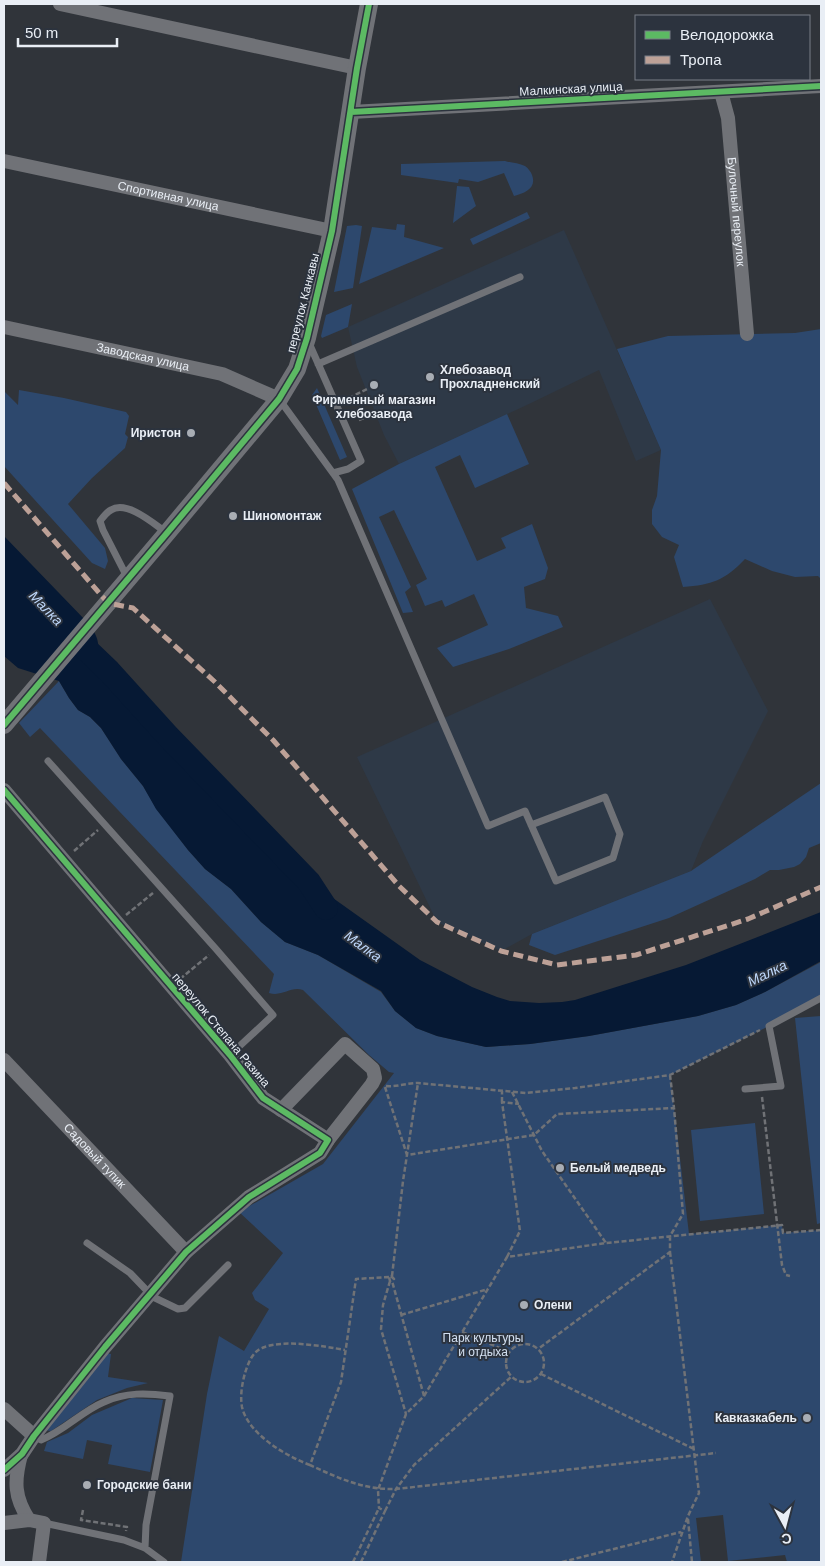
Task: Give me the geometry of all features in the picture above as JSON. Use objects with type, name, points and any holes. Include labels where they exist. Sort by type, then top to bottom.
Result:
[{"type":"street","points":[[60,4],[357,68]]},
{"type":"street","name":"переулок Канкавы","points":[[8,720],[168,533],[279,399],[297,369],[307,338],[332,231],[357,68],[370,4]]},
{"type":"street","name":"Малкинская улица","points":[[351,112],[821,86]]},
{"type":"street","name":"Булочный переулок","points":[[721,92],[728,118],[747,334]]},
{"type":"street","name":"Спортивная улица","points":[[4,162],[332,231]]},
{"type":"street","name":"Заводская улица","points":[[4,326],[222,374],[279,399]]},
{"type":"street","name":"переулок Степана Разина","points":[[4,790],[170,987],[230,1055],[263,1098],[328,1140]]},
{"type":"street","points":[[29,1520],[22,1508],[16,1487],[16,1471],[22,1454],[34,1436],[105,1347],[186,1252],[249,1197],[320,1153],[328,1140],[379,1085],[373,1069],[345,1044],[281,1110]]},
{"type":"street","name":"Садовый тупик","points":[[4,1060],[186,1252]]},
{"type":"street","points":[[4,1409],[34,1436]]},
{"type":"street","points":[[4,1470],[22,1454]]},
{"type":"street","points":[[4,1523],[29,1520],[44,1524],[39,1562]]},
{"type":"lane","points":[[318,364],[520,277]]},
{"type":"lane","points":[[307,338],[361,461],[348,469],[333,473]]},
{"type":"lane","points":[[279,399],[338,480],[488,826],[525,811],[531,825],[556,881],[614,858],[620,834],[605,797],[531,825]]},
{"type":"lane","points":[[128,579],[100,521],[110,510],[118,507],[128,508],[168,533]]},
{"type":"lane","points":[[48,761],[216,949],[272,1015],[230,1055]]},
{"type":"lane","points":[[745,1089],[781,1086],[769,1026],[821,998]]},
{"type":"lane","points":[[86,1243],[130,1273],[150,1295],[178,1309],[186,1308],[228,1265]]},
{"type":"lane","points":[[34,1436],[41,1440],[54,1435],[104,1402],[123,1396],[150,1393],[170,1396],[146,1525],[145,1548]]},
{"type":"lane","points":[[44,1524],[124,1540],[145,1548],[164,1562]]},
{"type":"path","points":[[349,398],[367,389]]},
{"type":"path","points":[[359,420],[376,413]]},
{"type":"path","points":[[63,860],[105,824]]},
{"type":"path","points":[[116,923],[160,887]]},
{"type":"path","points":[[170,987],[216,949]]},
{"type":"path","points":[[407,1155],[379,1085],[393,1087],[406,1083],[418,1083],[526,1093],[670,1075],[769,1026]]},
{"type":"path","points":[[670,1075],[683,1214],[670,1236],[670,1252],[699,1493],[688,1516],[672,1562]]},
{"type":"path","points":[[406,1414],[381,1328],[383,1305],[391,1279],[418,1083]]},
{"type":"path","points":[[762,1088],[776,1226],[782,1265],[786,1275],[790,1276]]},
{"type":"path","points":[[353,1562],[380,1508],[378,1490],[406,1414],[424,1396],[489,1288],[520,1231],[502,1091]]},
{"type":"path","points":[[512,1092],[534,1134],[564,1183],[606,1243]]},
{"type":"path","points":[[502,1102],[519,1104]]},
{"type":"path","points":[[407,1155],[534,1134],[557,1114],[674,1108]]},
{"type":"path","points":[[507,1257],[606,1243],[782,1225],[783,1233],[821,1230]]},
{"type":"path","points":[[538,1349],[670,1252]]},
{"type":"path","points":[[310,1465],[340,1382],[356,1279],[391,1279]]},
{"type":"path","points":[[391,1279],[424,1396]]},
{"type":"path","points":[[402,1315],[489,1288]]},
{"type":"path","points":[[462,1332],[509,1352]]},
{"type":"path","points":[[523,1344],[534,1346],[538,1349],[544,1361],[541,1374],[532,1381],[527,1382],[511,1377],[506,1365],[509,1352],[523,1344]]},
{"type":"path","points":[[345,1350],[321,1346],[274,1345],[260,1348],[254,1354],[247,1368],[242,1387],[242,1408],[246,1416],[264,1438],[280,1451],[295,1460],[342,1480],[378,1490],[716,1453]]},
{"type":"path","points":[[541,1374],[694,1449]]},
{"type":"path","points":[[360,1562],[396,1489],[414,1465],[511,1377]]},
{"type":"path","points":[[380,1508],[386,1511]]},
{"type":"path","points":[[83,1510],[81,1520],[127,1528],[124,1540]]},
{"type":"path","points":[[688,1516],[692,1562]]},
{"type":"path","points":[[562,1562],[682,1532]]},
{"type":"shaded area","points":[[564,230],[661,450],[636,461],[599,370],[399,464],[384,435],[357,367],[348,327]]},
{"type":"shaded area","points":[[710,599],[768,711],[703,841],[691,871],[532,934],[501,951],[437,922],[357,757]]},
{"type":"green space","points":[[505,161],[523,165],[528,169],[532,174],[533,180],[529,189],[514,196],[504,173],[478,182],[459,179],[458,183],[401,175],[401,164]]},
{"type":"green space","points":[[457,186],[469,187],[476,206],[453,223]]},
{"type":"green space","points":[[527,212],[530,218],[473,245],[470,239]]},
{"type":"green space","points":[[397,224],[405,225],[404,237],[444,248],[359,284],[372,227],[396,230]]},
{"type":"green space","points":[[347,226],[362,226],[353,288],[334,292]]},
{"type":"green space","points":[[352,304],[348,327],[322,338],[326,315]]},
{"type":"green space","points":[[821,329],[821,579],[818,576],[795,577],[772,571],[745,559],[724,577],[702,585],[683,587],[674,557],[679,545],[662,537],[652,524],[652,510],[657,496],[661,450],[617,349],[668,336],[795,333]]},
{"type":"green space","points":[[317,388],[347,457],[340,460],[312,395]]},
{"type":"green space","points":[[19,390],[126,412],[129,416],[125,434],[128,437],[125,448],[92,478],[68,504],[105,548],[108,561],[105,569],[92,563],[4,466],[4,391],[18,405]]},
{"type":"green space","points":[[507,414],[529,464],[475,488],[460,455],[435,467],[477,561],[506,548],[501,538],[532,524],[548,568],[545,579],[524,587],[526,608],[558,616],[563,627],[509,649],[453,667],[437,648],[488,625],[474,594],[445,607],[442,600],[425,606],[416,585],[427,579],[394,510],[379,517],[411,587],[405,592],[413,612],[403,613],[352,489],[399,464]]},
{"type":"green space","name":"Парк культуры и отдыха","points":[[59,681],[78,710],[90,717],[101,728],[121,759],[143,786],[156,808],[188,850],[205,869],[231,889],[261,922],[285,942],[318,955],[381,992],[395,1011],[416,1028],[437,1036],[486,1047],[530,1044],[589,1036],[698,1016],[736,1005],[821,962],[821,998],[670,1075],[689,1234],[782,1225],[783,1233],[821,1230],[821,1562],[787,1562],[785,1555],[728,1561],[723,1515],[696,1518],[701,1562],[181,1562],[207,1394],[219,1336],[244,1351],[269,1309],[255,1300],[252,1293],[283,1253],[239,1212],[323,1164],[394,1073],[389,1072],[369,1055],[303,990],[294,989],[278,994],[269,993],[274,974],[40,728],[30,737],[19,723]]},
{"type":"green space","points":[[821,783],[821,843],[809,848],[806,857],[800,864],[779,870],[770,870],[755,879],[669,918],[555,955],[529,945],[532,934],[691,871]]},
{"type":"green space","points":[[821,1016],[821,1223],[817,1224],[795,1018]]},
{"type":"green space","points":[[755,1123],[764,1214],[700,1221],[691,1130]]},
{"type":"green space","points":[[105,1353],[111,1354],[108,1377],[148,1383],[127,1388],[97,1400],[51,1431],[44,1430]]},
{"type":"green space","points":[[132,1398],[163,1400],[150,1472],[108,1464],[112,1445],[87,1440],[83,1459],[44,1451],[47,1442],[68,1433],[92,1415]]},
{"type":"water","points":[[4,536],[89,624],[97,637],[99,659],[102,665],[167,735],[309,881],[420,960],[472,987],[510,1001],[562,1002],[575,1000],[686,965],[821,912],[821,961],[765,992],[736,1005],[698,1016],[589,1036],[530,1044],[486,1047],[437,1036],[416,1028],[395,1011],[381,991],[318,955],[285,942],[261,922],[231,889],[205,869],[188,850],[156,809],[143,786],[121,759],[101,728],[90,717],[78,710],[59,681],[18,668],[4,656]]},
{"type":"waterway","name":"Малка","points":[[86,649],[309,882],[326,908]]},
{"type":"marked path","points":[[4,483],[108,603],[133,608],[215,682],[273,740],[399,886],[437,922],[501,951],[557,965],[636,955],[748,919],[821,887]]},
{"type":"cycle path","points":[[4,725],[279,399],[297,369],[307,338],[332,231],[357,68],[369,4]]},
{"type":"cycle path","points":[[351,112],[821,86]]},
{"type":"cycle path","points":[[4,790],[230,1055],[263,1098],[328,1140],[320,1153],[249,1197],[186,1252],[105,1347],[34,1436],[22,1454],[4,1470]]},
{"type":"place","name":"Хлебозавод Прохладненский","points":[[430,377]]},
{"type":"place","name":"Фирменный магазин хлебозавода","points":[[374,385]]},
{"type":"place","name":"Иристон","points":[[191,433]]},
{"type":"place","name":"Шиномонтаж","points":[[233,516]]},
{"type":"place","name":"Белый медведь","points":[[560,1168]]},
{"type":"place","name":"Олени","points":[[524,1305]]},
{"type":"place","name":"Кавказкабель","points":[[807,1418]]},
{"type":"place","name":"Городские бани","points":[[87,1485]]}]
